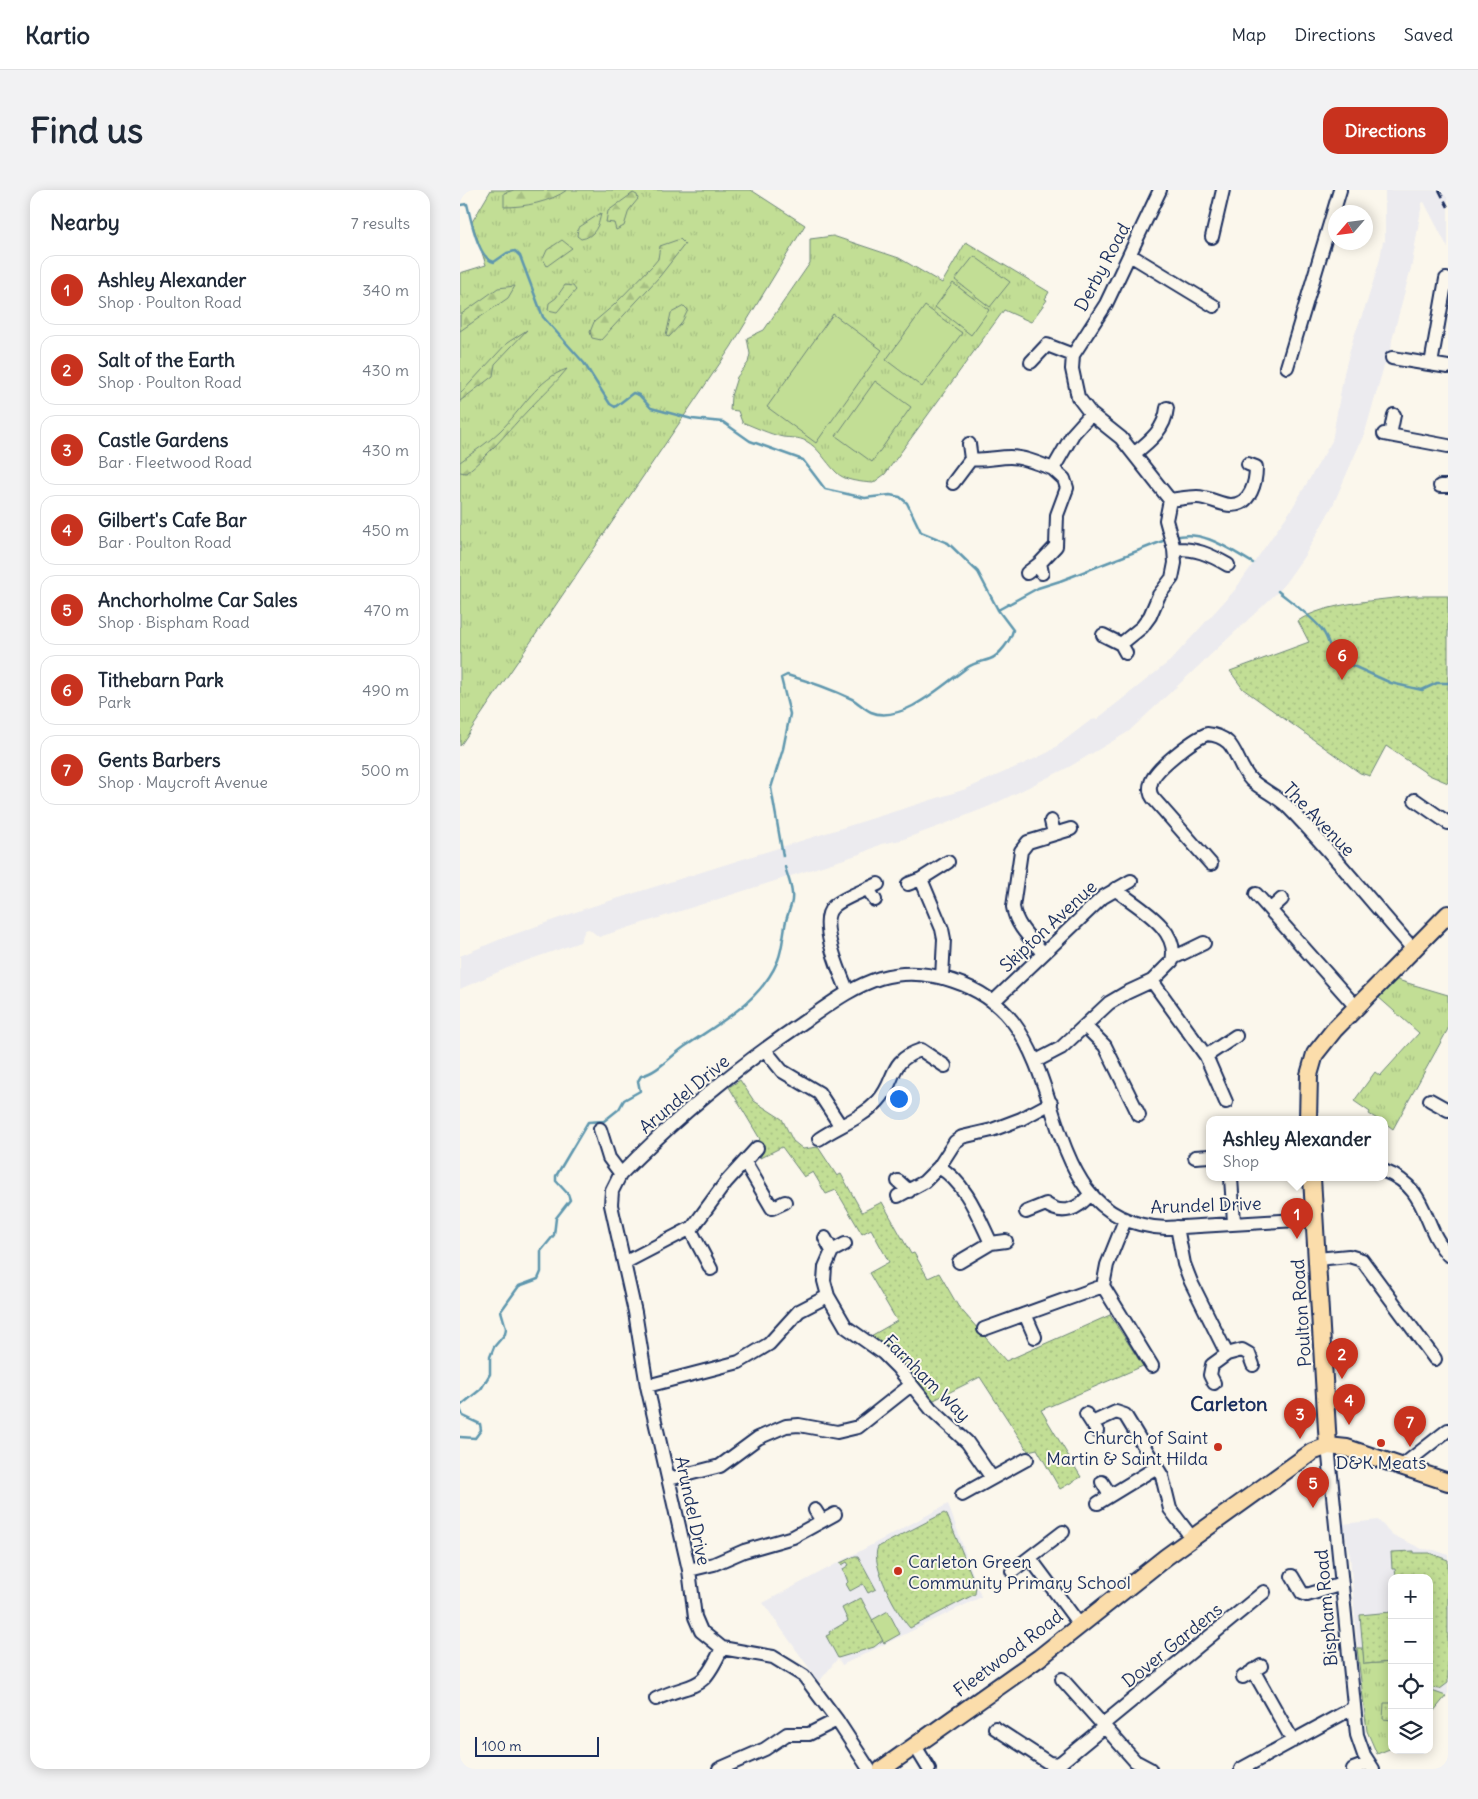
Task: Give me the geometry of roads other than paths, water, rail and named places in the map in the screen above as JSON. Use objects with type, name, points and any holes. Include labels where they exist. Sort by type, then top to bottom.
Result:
[{"type":"main road","points":[[1308,1116],[1308,1084],[1313,1059],[1334,1030],[1414,950],[1444,924]]},
{"type":"main road","name":"Poulton Road","points":[[1312,1181],[1328,1446]]},
{"type":"main road","points":[[1328,1446],[1351,1448],[1448,1482]]},
{"type":"main road","name":"Fleetwood Road","points":[[882,1769],[1039,1658],[1079,1624],[1303,1457],[1328,1446]]},
{"type":"street","name":"Derby Road","points":[[1073,355],[1106,304],[1160,190]]},
{"type":"street","points":[[1212,237],[1223,190]]},
{"type":"street","points":[[1287,367],[1340,190]]},
{"type":"street","points":[[1130,255],[1214,306]]},
{"type":"street","points":[[1431,364],[1446,279]]},
{"type":"street","points":[[1030,362],[1047,345],[1073,355],[1073,382],[1078,397],[1091,414],[1121,438],[1135,453],[1170,500],[1166,520],[1174,547],[1175,563],[1172,578],[1159,595],[1150,616],[1123,649],[1103,636]]},
{"type":"street","points":[[1392,358],[1448,367]]},
{"type":"street","points":[[1053,469],[1073,434],[1091,414]]},
{"type":"street","points":[[1135,453],[1151,440],[1170,416]]},
{"type":"street","points":[[1394,416],[1387,434],[1448,446]]},
{"type":"street","points":[[953,483],[971,458],[969,444]]},
{"type":"street","points":[[971,458],[982,460],[994,457],[1013,457],[1053,469],[1064,479],[1067,488],[1056,515],[1056,546],[1041,568],[1027,573]]},
{"type":"street","points":[[1170,500],[1198,497],[1231,505],[1242,502],[1249,496],[1254,486],[1256,464]]},
{"type":"street","points":[[1174,547],[1192,548],[1228,564]]},
{"type":"street","name":"The Avenue","points":[[1211,864],[1205,850],[1153,798],[1150,790],[1151,781],[1165,764],[1207,734],[1221,736],[1231,744],[1238,762],[1252,781],[1287,806],[1414,950]]},
{"type":"street","points":[[1415,800],[1448,823]]},
{"type":"street","points":[[1043,953],[1018,924],[1013,907],[1021,851],[1019,845],[1028,842],[1053,827],[1071,829]]},
{"type":"street","points":[[908,884],[921,879],[948,862]]},
{"type":"street","points":[[921,879],[942,928],[944,939],[942,978]]},
{"type":"street","name":"Skipton Avenue","points":[[993,1002],[1103,897],[1131,881]]},
{"type":"street","points":[[848,992],[830,940],[827,916],[833,907],[873,886],[875,900]]},
{"type":"street","points":[[1036,1061],[1062,1048],[1109,1003],[1152,981],[1167,968],[1173,958],[1173,944],[1163,928],[1115,889]]},
{"type":"street","points":[[1256,894],[1357,1008]]},
{"type":"street","points":[[1270,910],[1282,899]]},
{"type":"street","points":[[1173,958],[1204,943]]},
{"type":"street","name":"Arundel Drive","points":[[722,1648],[702,1631],[695,1617],[689,1570],[647,1386],[635,1312],[610,1201],[612,1191],[621,1174],[679,1118],[765,1050],[848,992],[881,978],[897,975],[942,978],[959,983],[993,1002],[1012,1021],[1036,1061],[1074,1172],[1090,1194],[1125,1220],[1152,1227],[1177,1227],[1234,1222],[1314,1219]]},
{"type":"street","points":[[1152,981],[1223,1083],[1226,1102]]},
{"type":"street","points":[[1086,1027],[1105,1046],[1136,1096],[1139,1115]]},
{"type":"street","points":[[1206,1056],[1236,1036]]},
{"type":"street","points":[[819,1139],[840,1125],[866,1112],[879,1100],[902,1058],[922,1046],[945,1066]]},
{"type":"street","points":[[765,1050],[782,1071],[819,1093],[840,1125]]},
{"type":"street","points":[[1430,1100],[1447,1106]]},
{"type":"street","points":[[898,1181],[904,1193],[924,1182],[939,1167],[955,1142],[962,1137],[992,1130],[1021,1119],[1050,1103]]},
{"type":"street","points":[[600,1129],[610,1158],[621,1174]]},
{"type":"street","points":[[624,1263],[690,1229],[698,1222],[726,1182],[757,1148]]},
{"type":"street","points":[[1195,1157],[1206,1156]]},
{"type":"street","points":[[745,1162],[771,1206],[775,1208],[785,1202]]},
{"type":"street","points":[[939,1167],[954,1178],[969,1198],[992,1243]]},
{"type":"street","points":[[1388,1173],[1403,1180],[1413,1190],[1448,1256]]},
{"type":"street","points":[[1231,1181],[1234,1222]]},
{"type":"street","points":[[1026,1212],[1046,1204],[1053,1210],[1062,1211],[1084,1202],[1090,1194]]},
{"type":"street","points":[[1125,1220],[1107,1265],[1103,1286],[1152,1366]]},
{"type":"street","points":[[1177,1227],[1184,1264],[1191,1282],[1227,1354]]},
{"type":"street","points":[[690,1229],[711,1269]]},
{"type":"street","points":[[825,1238],[832,1251],[845,1244]]},
{"type":"street","points":[[961,1256],[992,1243],[1006,1240]]},
{"type":"street","name":"Farnham Way","points":[[832,1251],[825,1267],[824,1281],[828,1296],[846,1327],[883,1353],[944,1422],[967,1442],[992,1478]]},
{"type":"street","points":[[1317,1259],[1349,1256],[1362,1260],[1435,1359]]},
{"type":"street","points":[[984,1330],[1103,1286]]},
{"type":"street","points":[[647,1386],[739,1362],[769,1344],[799,1312],[828,1296]]},
{"type":"street","points":[[1025,1314],[1035,1337]]},
{"type":"street","points":[[1214,1383],[1210,1374],[1212,1365],[1227,1354],[1242,1350],[1249,1354],[1253,1365]]},
{"type":"street","points":[[669,1479],[720,1466],[758,1438],[786,1426],[799,1425],[838,1432],[858,1427],[911,1386]]},
{"type":"street","points":[[1092,1423],[1111,1414],[1122,1412],[1162,1476],[1170,1509],[1192,1538]]},
{"type":"street","points":[[1402,1466],[1448,1430]]},
{"type":"street","name":"Bispham Road","points":[[1328,1446],[1353,1708],[1357,1735],[1371,1766],[1353,1769]]},
{"type":"street","points":[[962,1495],[1027,1459]]},
{"type":"street","points":[[1098,1503],[1157,1467]]},
{"type":"street","points":[[1102,1482],[1110,1495]]},
{"type":"street","points":[[815,1510],[822,1521]]},
{"type":"street","points":[[689,1570],[792,1537],[835,1514]]},
{"type":"street","points":[[1012,1571],[1064,1532]]},
{"type":"street","points":[[1030,1558],[1079,1624]]},
{"type":"street","points":[[1292,1576],[1302,1593],[1308,1594],[1342,1584]]},
{"type":"street","name":"Dover Gardens","points":[[995,1728],[1049,1763],[1058,1764],[1264,1592]]},
{"type":"street","points":[[662,1692],[684,1690],[704,1680],[712,1670],[722,1648],[773,1657],[791,1667],[811,1684],[869,1769]]},
{"type":"street","points":[[1252,1671],[1293,1741]]},
{"type":"street","points":[[1062,1679],[1135,1761],[1150,1769]]},
{"type":"street","points":[[1241,1769],[1353,1708]]},
{"type":"street","points":[[719,1769],[765,1749],[787,1734],[818,1732],[837,1720]]},
{"type":"street","points":[[915,1746],[930,1769]]},
{"type":"waterway","points":[[460,205],[467,204],[479,246],[488,259],[494,262],[507,253],[515,251],[520,256],[543,317],[584,363],[610,404],[615,407],[633,393],[639,395],[651,408],[692,419],[723,422],[750,441],[803,460],[825,489],[865,498],[890,495],[900,497],[907,503],[921,532],[948,543],[978,572],[998,610],[1038,588],[1168,539]]},
{"type":"waterway","points":[[1175,537],[1185,535],[1206,538],[1253,563]]},
{"type":"waterway","points":[[1278,591],[1319,626],[1326,635],[1334,655],[1342,661],[1391,683],[1422,690],[1437,683],[1448,683]]},
{"type":"waterway","points":[[783,856],[771,788],[783,749],[790,714],[781,678],[787,675],[828,689],[852,699],[871,712],[883,714],[896,713],[923,700],[971,665],[990,659],[1001,651],[1013,630],[998,610]]},
{"type":"waterway","points":[[460,1406],[481,1389],[490,1374],[490,1357],[494,1347],[505,1334],[506,1328],[501,1311],[519,1286],[538,1279],[541,1272],[541,1251],[554,1235],[556,1218],[570,1200],[568,1194],[556,1181],[556,1176],[588,1122],[604,1121],[619,1109],[624,1100],[640,1091],[638,1081],[641,1076],[654,1071],[681,1049],[727,1019],[762,987],[771,974],[778,960],[792,900],[791,886],[785,867]]},
{"type":"waterway","points":[[460,1409],[463,1416],[480,1424],[481,1430],[475,1438],[460,1437]]},
{"type":"railway","points":[[1439,190],[1448,207]]},
{"type":"place","name":"Tithebarn Park","points":[[1342,680]]},
{"type":"place","name":"Ashley Alexander","points":[[1297,1239]]},
{"type":"place","name":"Salt of the Earth","points":[[1342,1379]]},
{"type":"place","name":"Gilbert's Cafe Bar","points":[[1349,1425]]},
{"type":"place","name":"Castle Gardens","points":[[1300,1439]]},
{"type":"place","name":"D&K Meats","points":[[1381,1443]]},
{"type":"place","name":"Church of Saint Martin & Saint Hilda","points":[[1218,1447]]},
{"type":"place","name":"Gents Barbers","points":[[1410,1447]]},
{"type":"place","name":"Anchorholme Car Sales","points":[[1313,1508]]},
{"type":"place","name":"Carleton Green Community Primary School","points":[[898,1571]]},
{"type":"district","name":"Carleton","points":[[1229,1403]]}]
